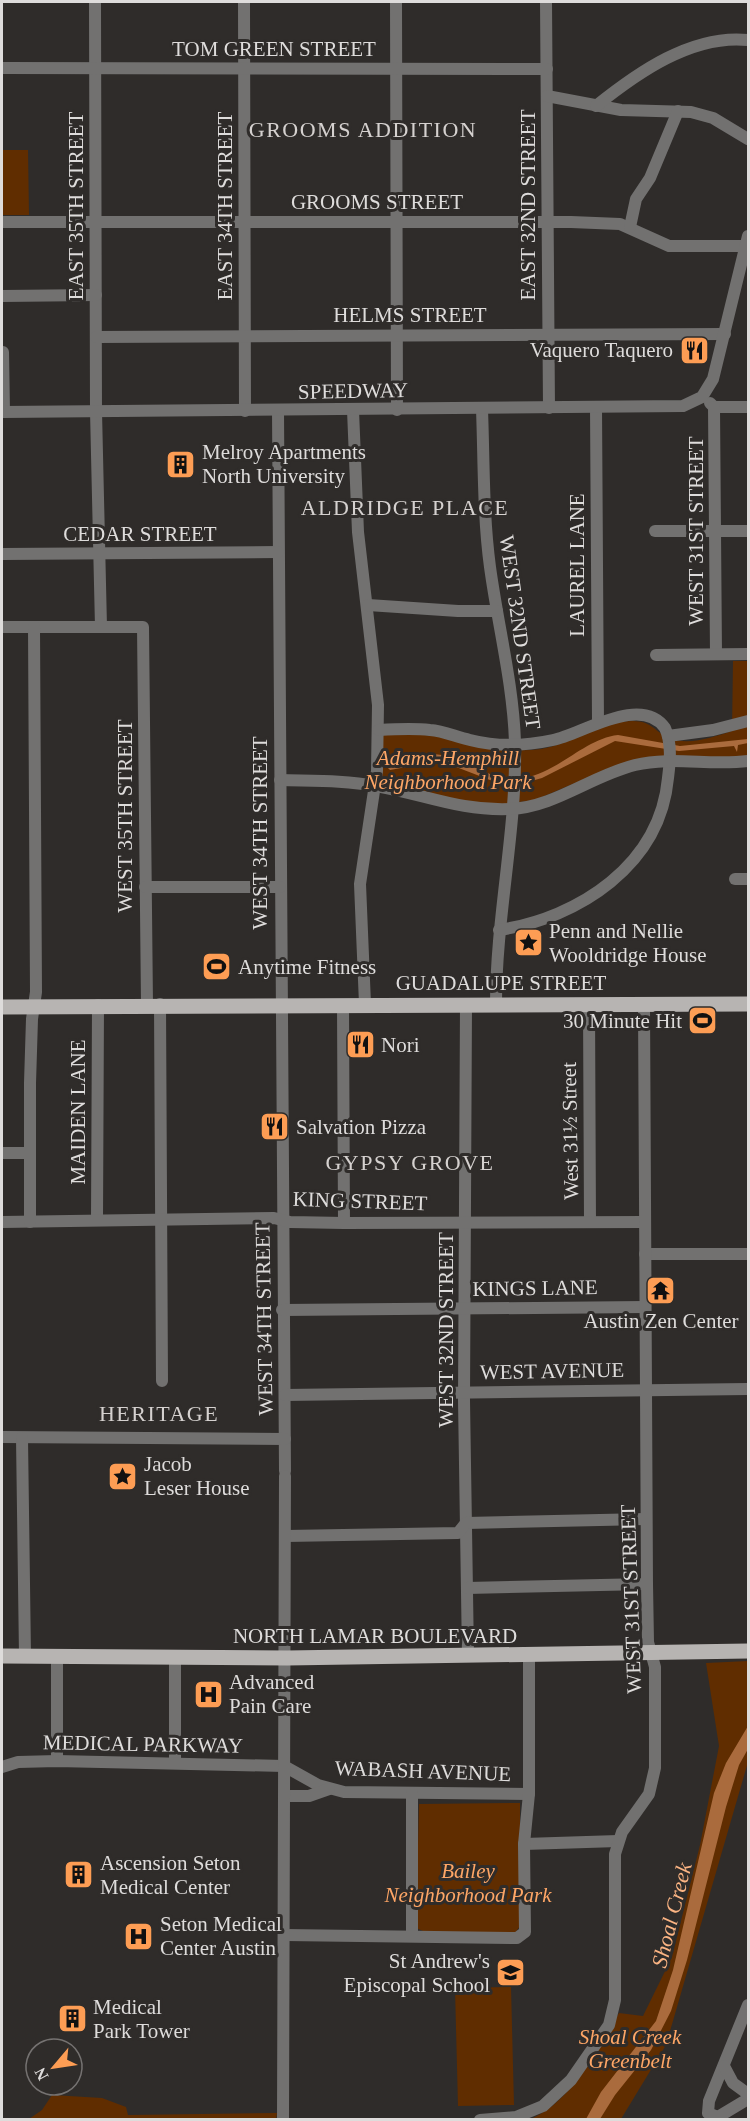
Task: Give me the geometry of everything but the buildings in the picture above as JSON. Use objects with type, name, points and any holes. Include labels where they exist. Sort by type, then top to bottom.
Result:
[{"type":"main road","name":"GUADALUPE STREET","points":[[2,1007],[153,1004],[748,1004]]},
{"type":"main road","name":"NORTH LAMAR BOULEVARD","points":[[2,1656],[287,1658],[748,1651]]},
{"type":"street","name":"EAST 35TH STREET","points":[[95,2],[96,411]]},
{"type":"street","name":"EAST 34TH STREET","points":[[244,2],[245,411]]},
{"type":"street","points":[[396,2],[397,410]]},
{"type":"street","name":"EAST 32ND STREET","points":[[546,2],[549,408]]},
{"type":"street","points":[[596,106],[642,71],[665,60],[715,42],[748,40]]},
{"type":"street","name":"TOM GREEN STREET","points":[[2,68],[547,69]]},
{"type":"street","points":[[547,96],[621,110],[678,111],[713,118],[748,139]]},
{"type":"street","points":[[630,227],[636,199],[650,178],[678,111]]},
{"type":"street","name":"GROOMS STREET","points":[[2,222],[548,221],[620,224],[669,246],[747,241]]},
{"type":"street","points":[[747,241],[713,379],[702,397],[714,407],[748,407]]},
{"type":"street","points":[[2,296],[96,295]]},
{"type":"street","name":"HELMS STREET","points":[[96,337],[724,334]]},
{"type":"street","points":[[3,352],[3,412]]},
{"type":"street","name":"SPEEDWAY","points":[[3,412],[683,406],[702,397]]},
{"type":"street","name":"LAUREL LANE","points":[[596,406],[598,722]]},
{"type":"street","name":"WEST 31ST STREET","points":[[714,407],[716,654]]},
{"type":"street","name":"WEST 32ND STREET","points":[[482,409],[487,535],[511,690],[515,745],[513,809],[499,930],[496,1004]]},
{"type":"street","points":[[353,410],[358,532],[377,685],[379,729],[376,786],[360,884],[365,1004]]},
{"type":"street","points":[[2,627],[101,627],[96,411]]},
{"type":"street","name":"WEST 34TH STREET","points":[[278,411],[282,1310],[287,1658],[284,1766],[283,2120]]},
{"type":"street","points":[[655,531],[748,531]]},
{"type":"street","name":"CEDAR STREET","points":[[2,554],[278,552]]},
{"type":"street","points":[[368,605],[458,611],[497,611]]},
{"type":"street","points":[[30,1222],[33,1006],[36,992],[34,627]]},
{"type":"street","name":"WEST 35TH STREET","points":[[101,627],[143,627],[145,887],[153,1004],[162,1381]]},
{"type":"street","points":[[656,655],[748,654]]},
{"type":"street","points":[[379,729],[431,730],[469,740],[515,745],[555,740],[577,734],[598,722],[631,715],[650,717],[662,724],[669,748],[661,814],[645,845],[634,860],[607,885],[565,911],[538,922],[499,930]]},
{"type":"street","points":[[280,780],[339,781],[376,786],[460,807],[513,809],[550,801],[607,773],[638,764],[713,730],[748,721]]},
{"type":"street","points":[[669,748],[718,764],[748,760]]},
{"type":"street","points":[[735,879],[748,879]]},
{"type":"street","points":[[145,887],[280,887]]},
{"type":"street","name":"WEST 31ST STREET","points":[[480,2120],[516,2117],[543,2106],[571,2080],[603,2035],[612,2015],[615,2000],[615,1854],[618,1841],[649,1794],[652,1783],[655,1667],[648,1642],[646,1584],[644,1004]]},
{"type":"street","name":"MAIDEN LANE","points":[[97,1220],[98,1005]]},
{"type":"street","points":[[342,1005],[344,1223]]},
{"type":"street","name":"WEST 32ND STREET","points":[[466,1005],[464,1392],[468,1656]]},
{"type":"street","name":"West 31½ Street","points":[[589,1005],[590,1222]]},
{"type":"street","points":[[2,1153],[30,1152]]},
{"type":"street","name":"KING STREET","points":[[2,1222],[282,1218],[290,1222],[344,1223],[645,1222]]},
{"type":"street","points":[[645,1254],[748,1254]]},
{"type":"street","name":"KINGS LANE","points":[[282,1310],[645,1307]]},
{"type":"street","name":"WEST AVENUE","points":[[285,1395],[748,1389]]},
{"type":"street","points":[[2,1437],[285,1438]]},
{"type":"street","points":[[22,1438],[25,1656]]},
{"type":"street","points":[[286,1536],[458,1533],[466,1523],[646,1520]]},
{"type":"street","points":[[467,1588],[646,1584]]},
{"type":"street","points":[[57,1656],[57,1761]]},
{"type":"street","points":[[285,1935],[517,1938],[525,1932],[524,1844],[529,1794],[529,1656]]},
{"type":"street","points":[[175,1657],[175,1763]]},
{"type":"street","name":"MEDICAL PARKWAY","points":[[2,1767],[18,1762],[57,1761],[284,1766]]},
{"type":"street","name":"WABASH AVENUE","points":[[284,1766],[329,1789],[412,1793],[529,1794]]},
{"type":"street","points":[[284,1796],[309,1796],[329,1789]]},
{"type":"street","points":[[412,1793],[412,1935]]},
{"type":"street","points":[[524,1844],[618,1841]]},
{"type":"street","points":[[748,2005],[709,2102],[708,2113],[718,2117],[748,2099]]},
{"type":"street","points":[[724,2066],[734,2083],[748,2094]]},
{"type":"green space","points":[[2,150],[28,150],[29,215],[2,215]]},
{"type":"green space","name":"Adams-Hemphill Neighborhood Park","points":[[733,661],[748,661],[748,757],[673,758],[575,783],[535,800],[490,806],[445,800],[380,781],[383,736],[386,734],[434,736],[491,747],[528,750],[564,743],[621,722],[639,721],[664,736],[685,741],[701,740],[732,731]]},
{"type":"green space","name":"Shoal Creek Greenbelt","points":[[748,1661],[748,1762],[666,2045],[621,2119],[528,2120],[557,2102],[570,2089],[619,2013],[643,2016],[672,1957],[700,1845],[719,1746],[706,1663]]},
{"type":"green space","name":"Bailey Neighborhood Park","points":[[520,1803],[520,1926],[515,1933],[435,1936],[416,1928],[419,1804]]},
{"type":"green space","points":[[511,1987],[514,2105],[458,2106],[455,1988]]},
{"type":"green space","points":[[51,2097],[84,2097],[102,2098],[126,2107],[128,2115],[277,2113],[276,2119],[29,2119],[42,2110]]},
{"type":"shaded area","points":[[618,735],[680,746],[748,739],[748,743],[738,745],[737,752],[734,746],[679,751],[615,741],[542,778],[503,785],[451,765],[434,762],[390,770],[387,767],[390,759],[425,754],[438,755],[455,759],[492,775],[523,778],[548,770],[594,743]]},
{"type":"shaded area","points":[[748,1726],[748,1749],[739,1765],[726,1807],[687,1960],[671,2011],[651,2050],[615,2095],[600,2119],[586,2119],[601,2092],[656,2021],[673,1970],[714,1793],[726,1763]]},
{"type":"place","name":"Vaquero Taquero","points":[[694,350]]},
{"type":"place","name":"Melroy Apartments North University","points":[[181,464]]},
{"type":"place","name":"Penn and Nellie Wooldridge House","points":[[528,943]]},
{"type":"place","name":"Anytime Fitness","points":[[217,967]]},
{"type":"place","name":"30 Minute Hit","points":[[703,1021]]},
{"type":"place","name":"Nori","points":[[360,1045]]},
{"type":"place","name":"Salvation Pizza","points":[[275,1127]]},
{"type":"place","name":"Austin Zen Center","points":[[661,1290]]},
{"type":"place","name":"Jacob Leser House","points":[[123,1476]]},
{"type":"place","name":"Advanced Pain Care","points":[[208,1694]]},
{"type":"place","name":"Ascension Seton Medical Center","points":[[79,1875]]},
{"type":"place","name":"Seton Medical Center Austin","points":[[139,1936]]},
{"type":"place","name":"St Andrew's Episcopal School","points":[[511,1973]]},
{"type":"place","name":"Medical Park Tower","points":[[72,2019]]},
{"type":"district","name":"GROOMS ADDITION","points":[[363,129]]},
{"type":"district","name":"ALDRIDGE PLACE","points":[[405,507]]},
{"type":"district","name":"GYPSY GROVE","points":[[410,1162]]},
{"type":"district","name":"HERITAGE","points":[[159,1413]]},
{"type":"water label","name":"Shoal Creek","points":[[671,1915]]}]
